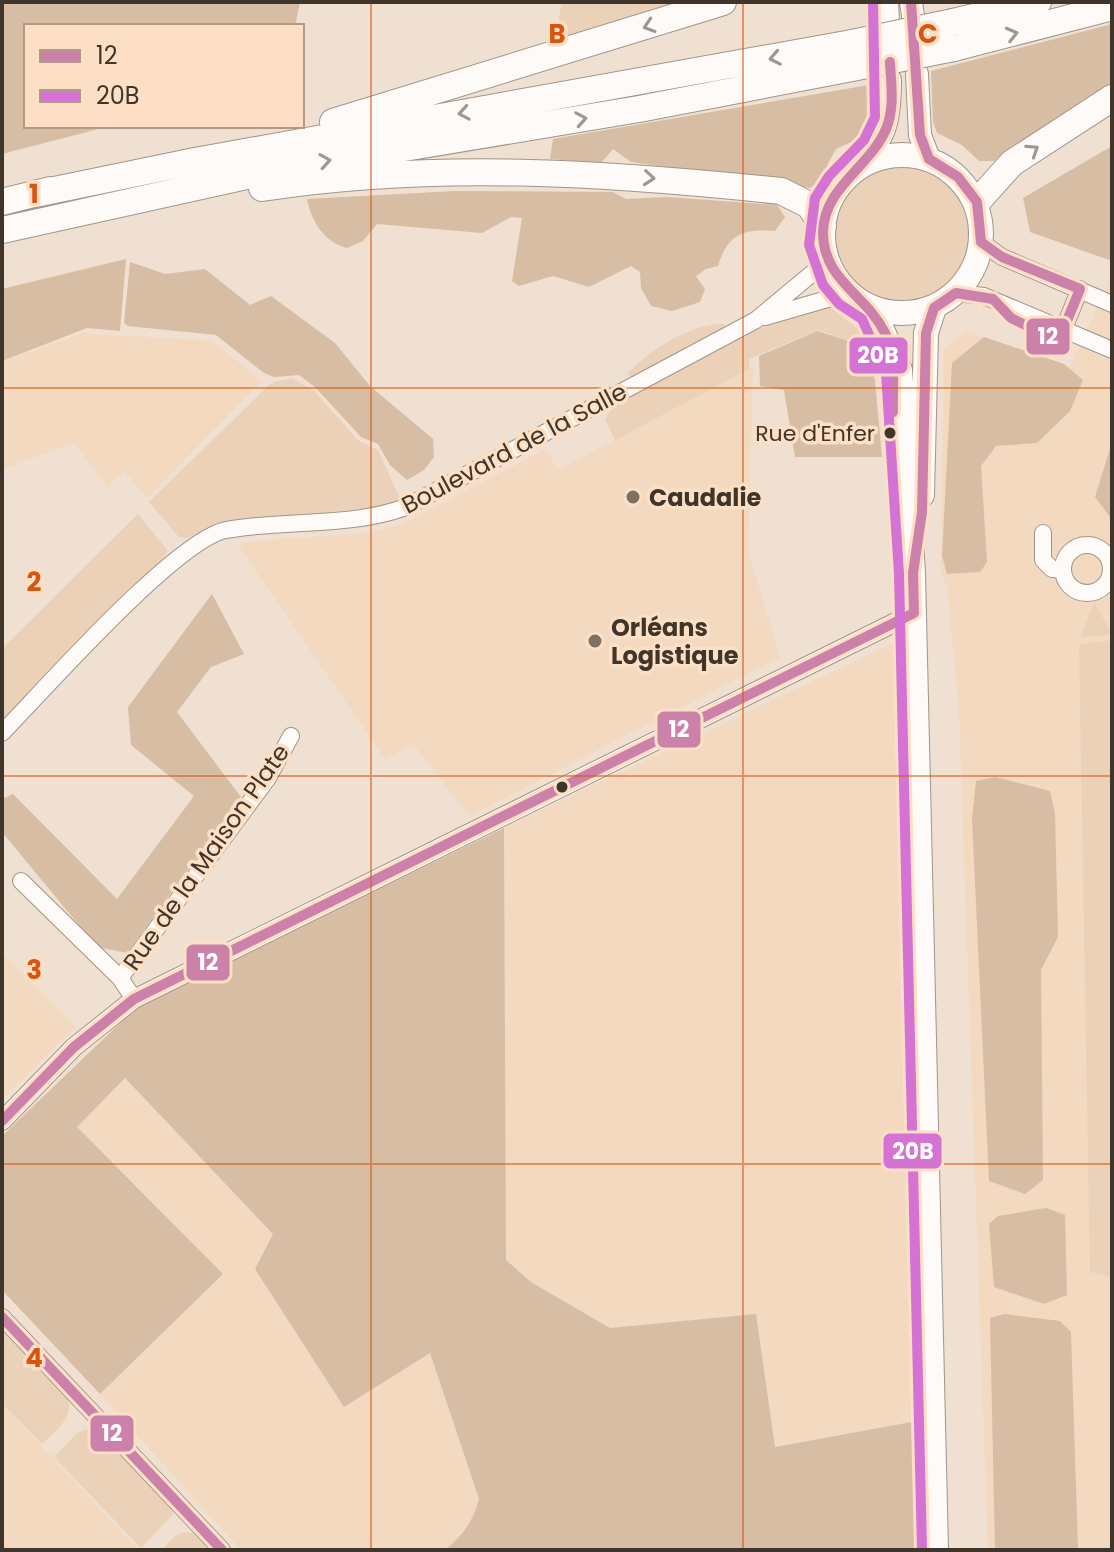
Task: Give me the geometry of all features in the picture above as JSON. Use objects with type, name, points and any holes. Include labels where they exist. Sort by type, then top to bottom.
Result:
[{"type":"highway","points":[[2,202],[236,140],[327,124],[723,2]]},
{"type":"highway","points":[[2,230],[278,169],[639,109],[852,55],[953,22],[1038,2]]},
{"type":"highway","points":[[35,194],[195,161],[852,55],[954,48],[1112,7]]},
{"type":"highway","points":[[977,202],[1012,163],[1112,98]]},
{"type":"highway","points":[[102,207],[435,172],[583,173],[781,191],[809,205],[823,226]]},
{"type":"main road","points":[[917,74],[920,135],[929,159]]},
{"type":"main road","points":[[856,169],[878,158],[901,155],[929,159],[958,177],[977,202],[981,242],[973,270],[956,293],[934,308],[901,314],[873,309],[848,293],[827,261],[823,226],[828,204],[840,185],[876,148],[887,128],[890,80]]},
{"type":"main road","points":[[913,573],[922,512],[926,333],[934,308]]},
{"type":"main road","points":[[873,309],[900,370],[913,573],[936,1550]]},
{"type":"street","points":[[981,242],[1002,257],[1112,304]]},
{"type":"street","name":"Boulevard de la Salle","points":[[2,733],[163,571],[200,540],[224,531],[368,518],[406,507],[756,320],[827,261]]},
{"type":"street","points":[[1064,328],[1080,289]]},
{"type":"street","name":"Boulevard de la Salle","points":[[756,320],[848,293]]},
{"type":"street","points":[[956,293],[984,296],[1112,350]]},
{"type":"street","points":[[1043,533],[1043,560],[1052,569],[1063,570]]},
{"type":"street","points":[[2,1121],[74,1047],[134,999],[339,895],[453,844],[914,613]]},
{"type":"street","name":"Rue de la Maison Plate","points":[[120,978],[268,778],[291,736]]},
{"type":"street","points":[[21,881],[120,978],[134,999]]},
{"type":"street","points":[[2,1317],[222,1550]]},
{"type":"shaded area","points":[[2,2],[300,2],[295,24],[24,24],[24,128],[102,128],[2,154]]},
{"type":"shaded area","points":[[562,2],[690,2],[553,48]]},
{"type":"shaded area","points":[[1112,24],[1112,85],[994,161],[979,161],[962,145],[937,133],[933,122],[931,71]]},
{"type":"shaded area","points":[[875,84],[877,120],[869,134],[836,149],[818,182],[810,188],[631,162],[613,149],[601,163],[550,159],[553,139]]},
{"type":"shaded area","points":[[1112,146],[1112,261],[1030,232],[1023,198]]},
{"type":"shaded area","points":[[904,163],[931,169],[954,184],[969,207],[975,234],[969,261],[954,284],[931,299],[904,305],[877,299],[854,284],[839,261],[833,234],[839,207],[854,184],[877,169]]},
{"type":"shaded area","points":[[455,191],[613,192],[626,199],[667,197],[777,205],[785,217],[775,231],[746,232],[732,240],[718,266],[696,276],[705,289],[700,302],[672,311],[651,306],[641,288],[640,272],[631,266],[589,287],[553,276],[519,286],[512,281],[522,218],[511,217],[482,233],[377,224],[363,241],[347,248],[332,241],[320,230],[307,199]]},
{"type":"shaded area","points":[[126,259],[120,331],[87,328],[2,361],[2,289]]},
{"type":"shaded area","points":[[130,262],[165,274],[205,269],[250,305],[271,296],[335,343],[370,386],[433,439],[434,457],[424,470],[407,480],[390,465],[378,444],[361,437],[315,387],[299,375],[274,377],[264,373],[216,335],[128,326],[124,323]]},
{"type":"shaded area","points":[[1112,276],[1112,1550],[988,1550],[959,711],[947,584],[941,575],[944,348],[966,331],[1067,373]]},
{"type":"shaded area","points":[[826,304],[858,329],[876,336],[883,351],[881,378],[876,374],[868,347],[818,330],[749,359],[749,369],[615,440],[605,419],[613,405],[767,325]]},
{"type":"shaded area","points":[[723,324],[728,328],[632,379],[627,374],[670,340],[698,328]]},
{"type":"shaded area","points":[[817,331],[868,347],[875,381],[882,457],[795,457],[784,390],[760,386],[759,356]]},
{"type":"shaded area","points":[[83,333],[212,341],[262,381],[147,498],[125,471],[108,487],[74,443],[2,469],[2,362]]},
{"type":"shaded area","points":[[984,337],[1064,364],[1083,380],[1070,411],[1037,443],[996,446],[981,466],[987,562],[980,572],[947,574],[942,556],[952,363]]},
{"type":"shaded area","points":[[753,366],[748,551],[780,657],[469,816],[413,744],[385,759],[239,546],[243,542],[364,533],[401,525],[546,449],[558,470]]},
{"type":"shaded area","points":[[292,378],[314,391],[359,441],[378,450],[401,501],[347,511],[238,523],[186,538],[179,537],[149,502],[271,383]]},
{"type":"shaded area","points":[[1112,442],[1112,520],[1095,497]]},
{"type":"shaded area","points":[[138,514],[167,550],[165,557],[2,721],[2,649]]},
{"type":"shaded area","points":[[212,594],[244,654],[211,667],[177,712],[241,797],[127,953],[97,947],[2,832],[2,799],[13,794],[117,899],[194,796],[131,745],[128,707]]},
{"type":"shaded area","points":[[1095,604],[1112,634],[1080,638],[1092,607]]},
{"type":"shaded area","points":[[1112,640],[1112,1277],[1090,1272],[1079,645]]},
{"type":"shaded area","points":[[897,641],[917,1421],[775,1447],[755,1314],[610,1328],[531,1282],[506,1260],[504,828]]},
{"type":"shaded area","points":[[995,777],[1050,791],[1055,813],[1058,937],[1041,970],[1043,1180],[1025,1194],[989,1181],[972,819],[976,781]]},
{"type":"shaded area","points":[[504,828],[506,1260],[531,1282],[610,1328],[756,1314],[775,1447],[917,1421],[922,1550],[445,1550],[466,1528],[479,1499],[430,1353],[344,1407],[255,1269],[273,1234],[125,1078],[77,1127],[223,1274],[100,1394],[2,1290],[2,1136],[139,1005]]},
{"type":"shaded area","points":[[2,954],[76,1027],[2,1099]]},
{"type":"shaded area","points":[[125,1078],[274,1234],[430,1353],[479,1499],[475,1517],[462,1536],[445,1550],[241,1550],[100,1394],[223,1274],[76,1126]]},
{"type":"shaded area","points":[[1046,1208],[1065,1215],[1067,1295],[1044,1304],[994,1287],[989,1224],[998,1216]]},
{"type":"shaded area","points":[[1005,1314],[1060,1321],[1071,1332],[1078,1550],[995,1550],[990,1318]]},
{"type":"shaded area","points":[[2,1327],[67,1395],[67,1417],[42,1444],[2,1403]]},
{"type":"shaded area","points":[[2,1404],[6,1407],[138,1550],[2,1550]]},
{"type":"shaded area","points":[[87,1429],[104,1436],[171,1507],[173,1514],[141,1548],[54,1457],[77,1433]]},
{"type":"shaded area","points":[[184,1532],[196,1533],[212,1550],[162,1550],[175,1536]]},
{"type":"transit line","name":"20B","points":[[873,2],[875,117],[864,140],[829,176],[815,198],[809,245],[823,285],[839,304],[862,319],[886,373],[899,574],[922,1550]]},
{"type":"transit line","name":"12","points":[[911,2],[920,135],[929,159],[958,177],[977,202],[981,242],[1002,257],[1080,289],[1064,328],[1053,339],[1011,318],[993,299],[956,293],[934,308],[926,333],[922,512],[913,573],[914,613]]},
{"type":"transit line","name":"12","points":[[890,62],[891,104],[886,129],[870,155],[831,202],[823,232],[830,263],[877,319],[889,342],[893,362],[893,412]]},
{"type":"transit line","name":"12","points":[[2,1121],[74,1047],[134,999],[914,613]]},
{"type":"transit line","name":"12","points":[[2,1317],[222,1550]]},
{"type":"place","name":"Rue d'Enfer","points":[[890,433]]},
{"type":"place","name":"Caudalie","points":[[633,497]]},
{"type":"place","name":"Orléans Logistique","points":[[595,641]]}]
